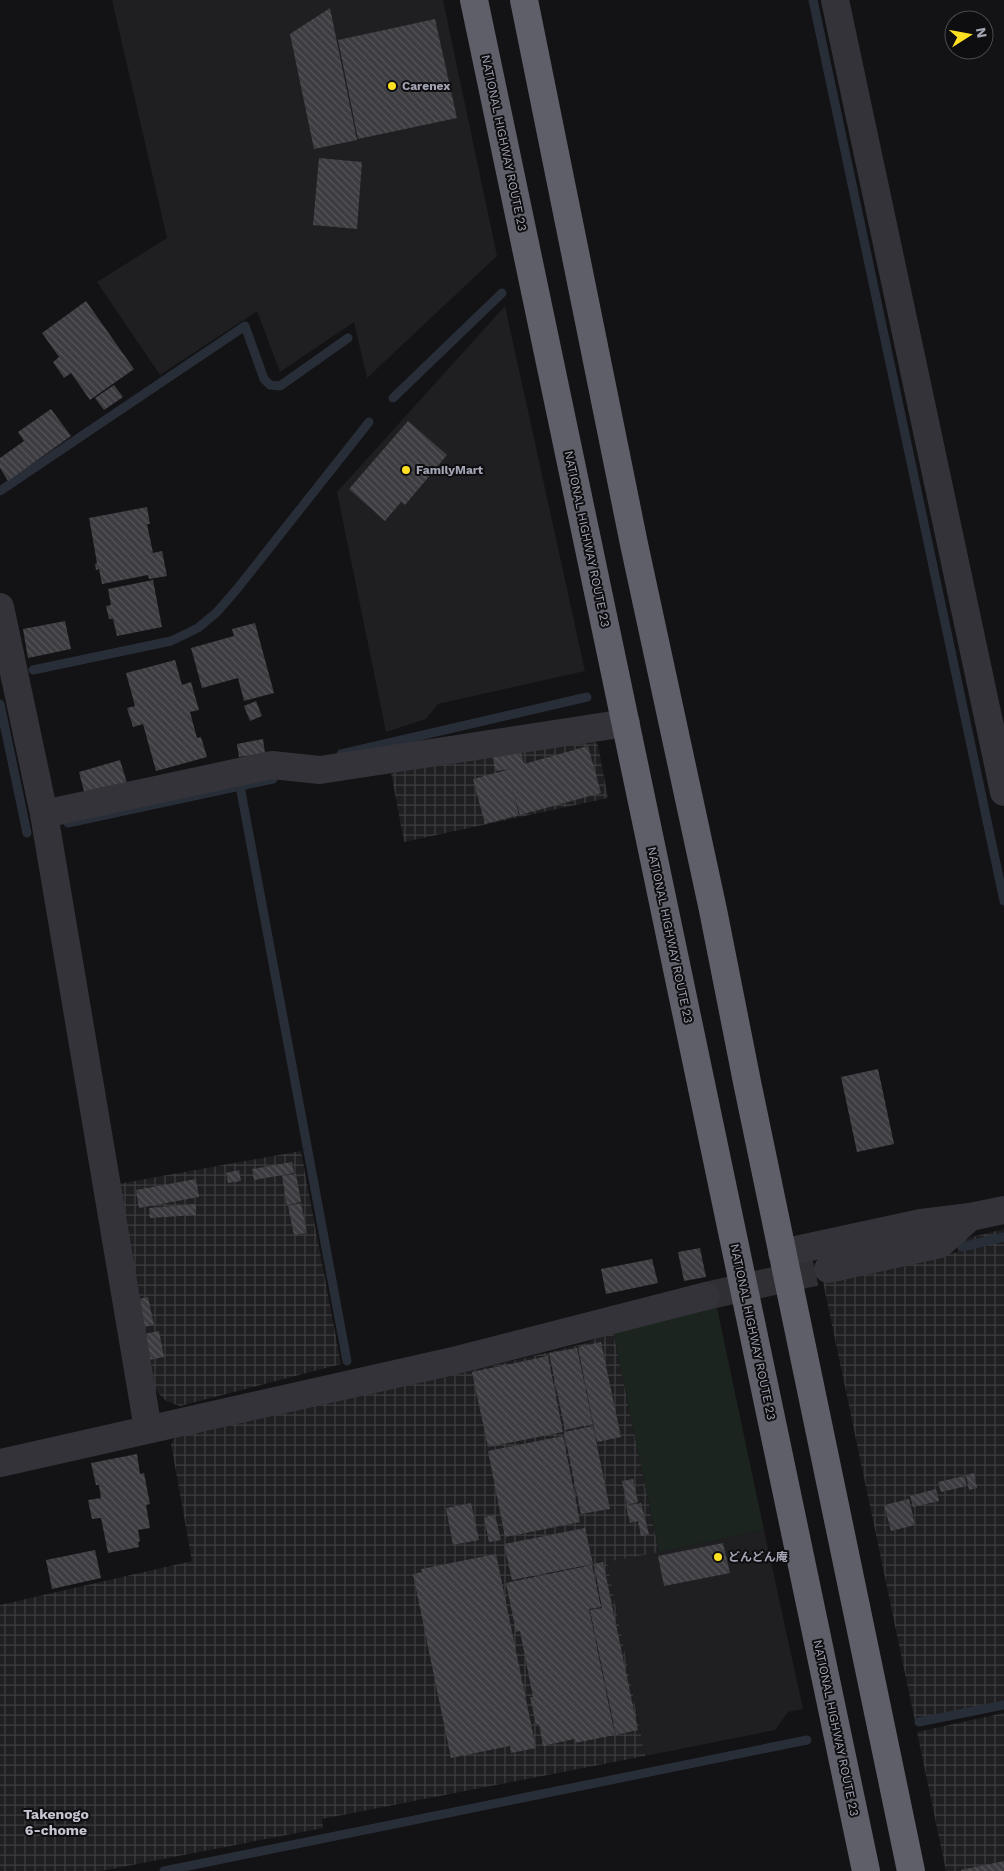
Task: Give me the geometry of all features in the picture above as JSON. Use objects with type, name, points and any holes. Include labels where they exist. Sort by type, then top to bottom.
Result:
[{"type":"highway","name":"NATIONAL HIGHWAY ROUTE 23","points":[[474,0],[866,1871]]},
{"type":"highway","points":[[524,0],[632,534],[713,910],[746,1082],[911,1871]]},
{"type":"street","points":[[835,0],[1004,792]]},
{"type":"street","points":[[0,608],[6,658],[44,814],[148,1429]]},
{"type":"street","points":[[44,814],[272,765],[320,770],[626,723]]},
{"type":"street","points":[[782,1253],[922,1223],[970,1217],[1004,1210]]},
{"type":"street","points":[[828,1269],[940,1244],[970,1217]]},
{"type":"street","points":[[0,1463],[449,1362],[706,1296]]},
{"type":"shaded area","points":[[112,0],[443,0],[497,256],[367,378],[354,322],[280,372],[257,311],[160,375],[97,282],[167,238]]},
{"type":"shaded area","points":[[505,306],[585,671],[438,704],[426,719],[386,732],[337,492]]},
{"type":"shaded area","points":[[588,736],[598,745],[608,798],[404,842],[390,767]]},
{"type":"shaded area","points":[[301,1151],[341,1364],[180,1406],[166,1401],[153,1388],[118,1184]]},
{"type":"shaded area","points":[[1004,1229],[1004,1702],[915,1721],[823,1282],[958,1252],[956,1241]]},
{"type":"shaded area","points":[[716,1303],[764,1530],[659,1552],[613,1331]]},
{"type":"shaded area","points":[[613,1331],[659,1552],[607,1562],[645,1756],[322,1819],[323,1828],[101,1871],[0,1871],[0,1605],[192,1561],[171,1444],[177,1435],[462,1373],[587,1343]]},
{"type":"shaded area","points":[[764,1530],[803,1709],[788,1712],[775,1730],[645,1756],[607,1562]]},
{"type":"shaded area","points":[[1004,1713],[1004,1871],[946,1871],[917,1732]]},
{"type":"building","points":[[330,8],[357,140],[314,149],[290,34]]},
{"type":"building","points":[[435,19],[457,118],[358,139],[338,40]]},
{"type":"building","points":[[319,158],[362,162],[357,229],[313,225]]},
{"type":"building","points":[[86,301],[134,369],[90,400],[71,373],[64,378],[53,362],[59,357],[42,333]]},
{"type":"building","points":[[114,385],[123,397],[104,410],[95,398]]},
{"type":"building","points":[[51,409],[71,436],[8,481],[0,468],[0,458],[24,441],[18,432]]},
{"type":"building","points":[[408,421],[447,455],[405,505],[401,502],[385,521],[349,489]]},
{"type":"building","points":[[147,507],[150,524],[147,524],[153,553],[162,551],[167,576],[149,579],[148,575],[102,584],[99,569],[96,570],[95,564],[97,563],[89,518]]},
{"type":"building","points":[[153,580],[162,627],[117,636],[113,619],[109,619],[106,606],[111,605],[108,589]]},
{"type":"building","points":[[65,621],[71,649],[28,658],[23,629]]},
{"type":"building","points":[[255,623],[274,693],[244,701],[238,678],[202,688],[191,648],[234,636],[232,629]]},
{"type":"building","points":[[175,660],[182,685],[191,682],[199,710],[190,712],[197,738],[201,737],[207,757],[156,771],[143,724],[133,727],[127,708],[135,706],[126,673]]},
{"type":"building","points":[[256,701],[262,716],[250,721],[244,706]]},
{"type":"building","points":[[263,739],[265,753],[239,757],[237,744]]},
{"type":"building","points":[[588,746],[601,793],[520,815],[512,788],[519,815],[485,824],[473,779],[510,769],[496,771],[492,756],[520,748],[524,764]]},
{"type":"building","points":[[120,760],[127,783],[85,795],[79,772]]},
{"type":"building","points":[[878,1069],[894,1144],[857,1152],[841,1077]]},
{"type":"building","points":[[292,1162],[294,1173],[254,1180],[252,1169]]},
{"type":"building","points":[[239,1170],[241,1181],[228,1183],[226,1173]]},
{"type":"building","points":[[296,1174],[301,1202],[287,1205],[282,1176]]},
{"type":"building","points":[[196,1179],[199,1197],[139,1208],[136,1190]]},
{"type":"building","points":[[301,1203],[307,1233],[294,1235],[288,1206]]},
{"type":"building","points":[[196,1204],[196,1215],[150,1218],[149,1208]]},
{"type":"building","points":[[700,1248],[706,1277],[684,1281],[678,1252]]},
{"type":"building","points":[[652,1259],[658,1283],[606,1294],[601,1269]]},
{"type":"building","points":[[148,1297],[154,1325],[144,1327],[139,1299]]},
{"type":"building","points":[[159,1331],[164,1357],[149,1360],[144,1334]]},
{"type":"building","points":[[601,1342],[621,1437],[597,1442],[578,1347]]},
{"type":"building","points":[[577,1348],[593,1424],[565,1430],[549,1353]]},
{"type":"building","points":[[548,1356],[563,1432],[488,1447],[472,1372]]},
{"type":"building","points":[[593,1426],[610,1509],[581,1514],[564,1432]]},
{"type":"building","points":[[563,1436],[580,1522],[505,1537],[488,1451]]},
{"type":"building","points":[[137,1454],[140,1474],[144,1473],[150,1504],[146,1505],[150,1528],[138,1530],[139,1547],[108,1553],[101,1518],[92,1519],[88,1500],[101,1498],[99,1485],[96,1485],[91,1463]]},
{"type":"building","points":[[974,1473],[977,1488],[969,1490],[966,1475]]},
{"type":"building","points":[[964,1476],[967,1486],[941,1492],[938,1482]]},
{"type":"building","points":[[633,1479],[638,1502],[627,1505],[622,1481]]},
{"type":"building","points":[[936,1489],[939,1501],[913,1507],[910,1496]]},
{"type":"building","points":[[909,1499],[915,1525],[891,1531],[884,1505]]},
{"type":"building","points":[[471,1503],[479,1540],[453,1545],[446,1508]]},
{"type":"building","points":[[641,1503],[649,1534],[641,1536],[638,1521],[630,1523],[626,1506]]},
{"type":"building","points":[[495,1515],[501,1540],[489,1542],[484,1517]]},
{"type":"building","points":[[585,1528],[593,1564],[512,1580],[504,1544]]},
{"type":"building","points":[[723,1543],[730,1573],[664,1586],[658,1556]]},
{"type":"building","points":[[95,1550],[101,1578],[52,1589],[46,1560]]},
{"type":"building","points":[[496,1554],[536,1748],[511,1753],[510,1746],[451,1758],[413,1574],[422,1572],[421,1569]]},
{"type":"building","points":[[603,1562],[638,1730],[616,1735],[590,1610],[602,1608],[594,1564]]},
{"type":"building","points":[[592,1565],[601,1607],[589,1609],[615,1735],[575,1743],[574,1739],[543,1746],[539,1724],[536,1724],[530,1697],[533,1697],[520,1631],[516,1632],[506,1583]]},
{"type":"building","points":[[1004,1861],[1004,1871],[961,1871],[961,1870]]},
{"type":"waterway","points":[[813,0],[1004,901]]},
{"type":"waterway","points":[[393,398],[502,293]]},
{"type":"waterway","points":[[0,491],[245,326],[264,379],[270,385],[280,386],[348,338]]},
{"type":"waterway","points":[[33,670],[171,641],[198,628],[217,612],[237,589],[369,422]]},
{"type":"waterway","points":[[341,754],[587,697]]},
{"type":"waterway","points":[[0,704],[27,833]]},
{"type":"waterway","points":[[68,823],[273,779]]},
{"type":"waterway","points":[[240,786],[347,1361]]},
{"type":"waterway","points":[[962,1247],[1004,1237]]},
{"type":"waterway","points":[[919,1722],[1004,1705]]},
{"type":"waterway","points":[[164,1871],[807,1740]]},
{"type":"tunnel","points":[[706,1296],[828,1269]]},
{"type":"place","name":"Carenex","points":[[392,86]]},
{"type":"place","name":"FamilyMart","points":[[406,470]]},
{"type":"place","name":"どんどん庵","points":[[718,1557]]},
{"type":"district","name":"Takenogo 6-chome","points":[[56,1822]]}]
